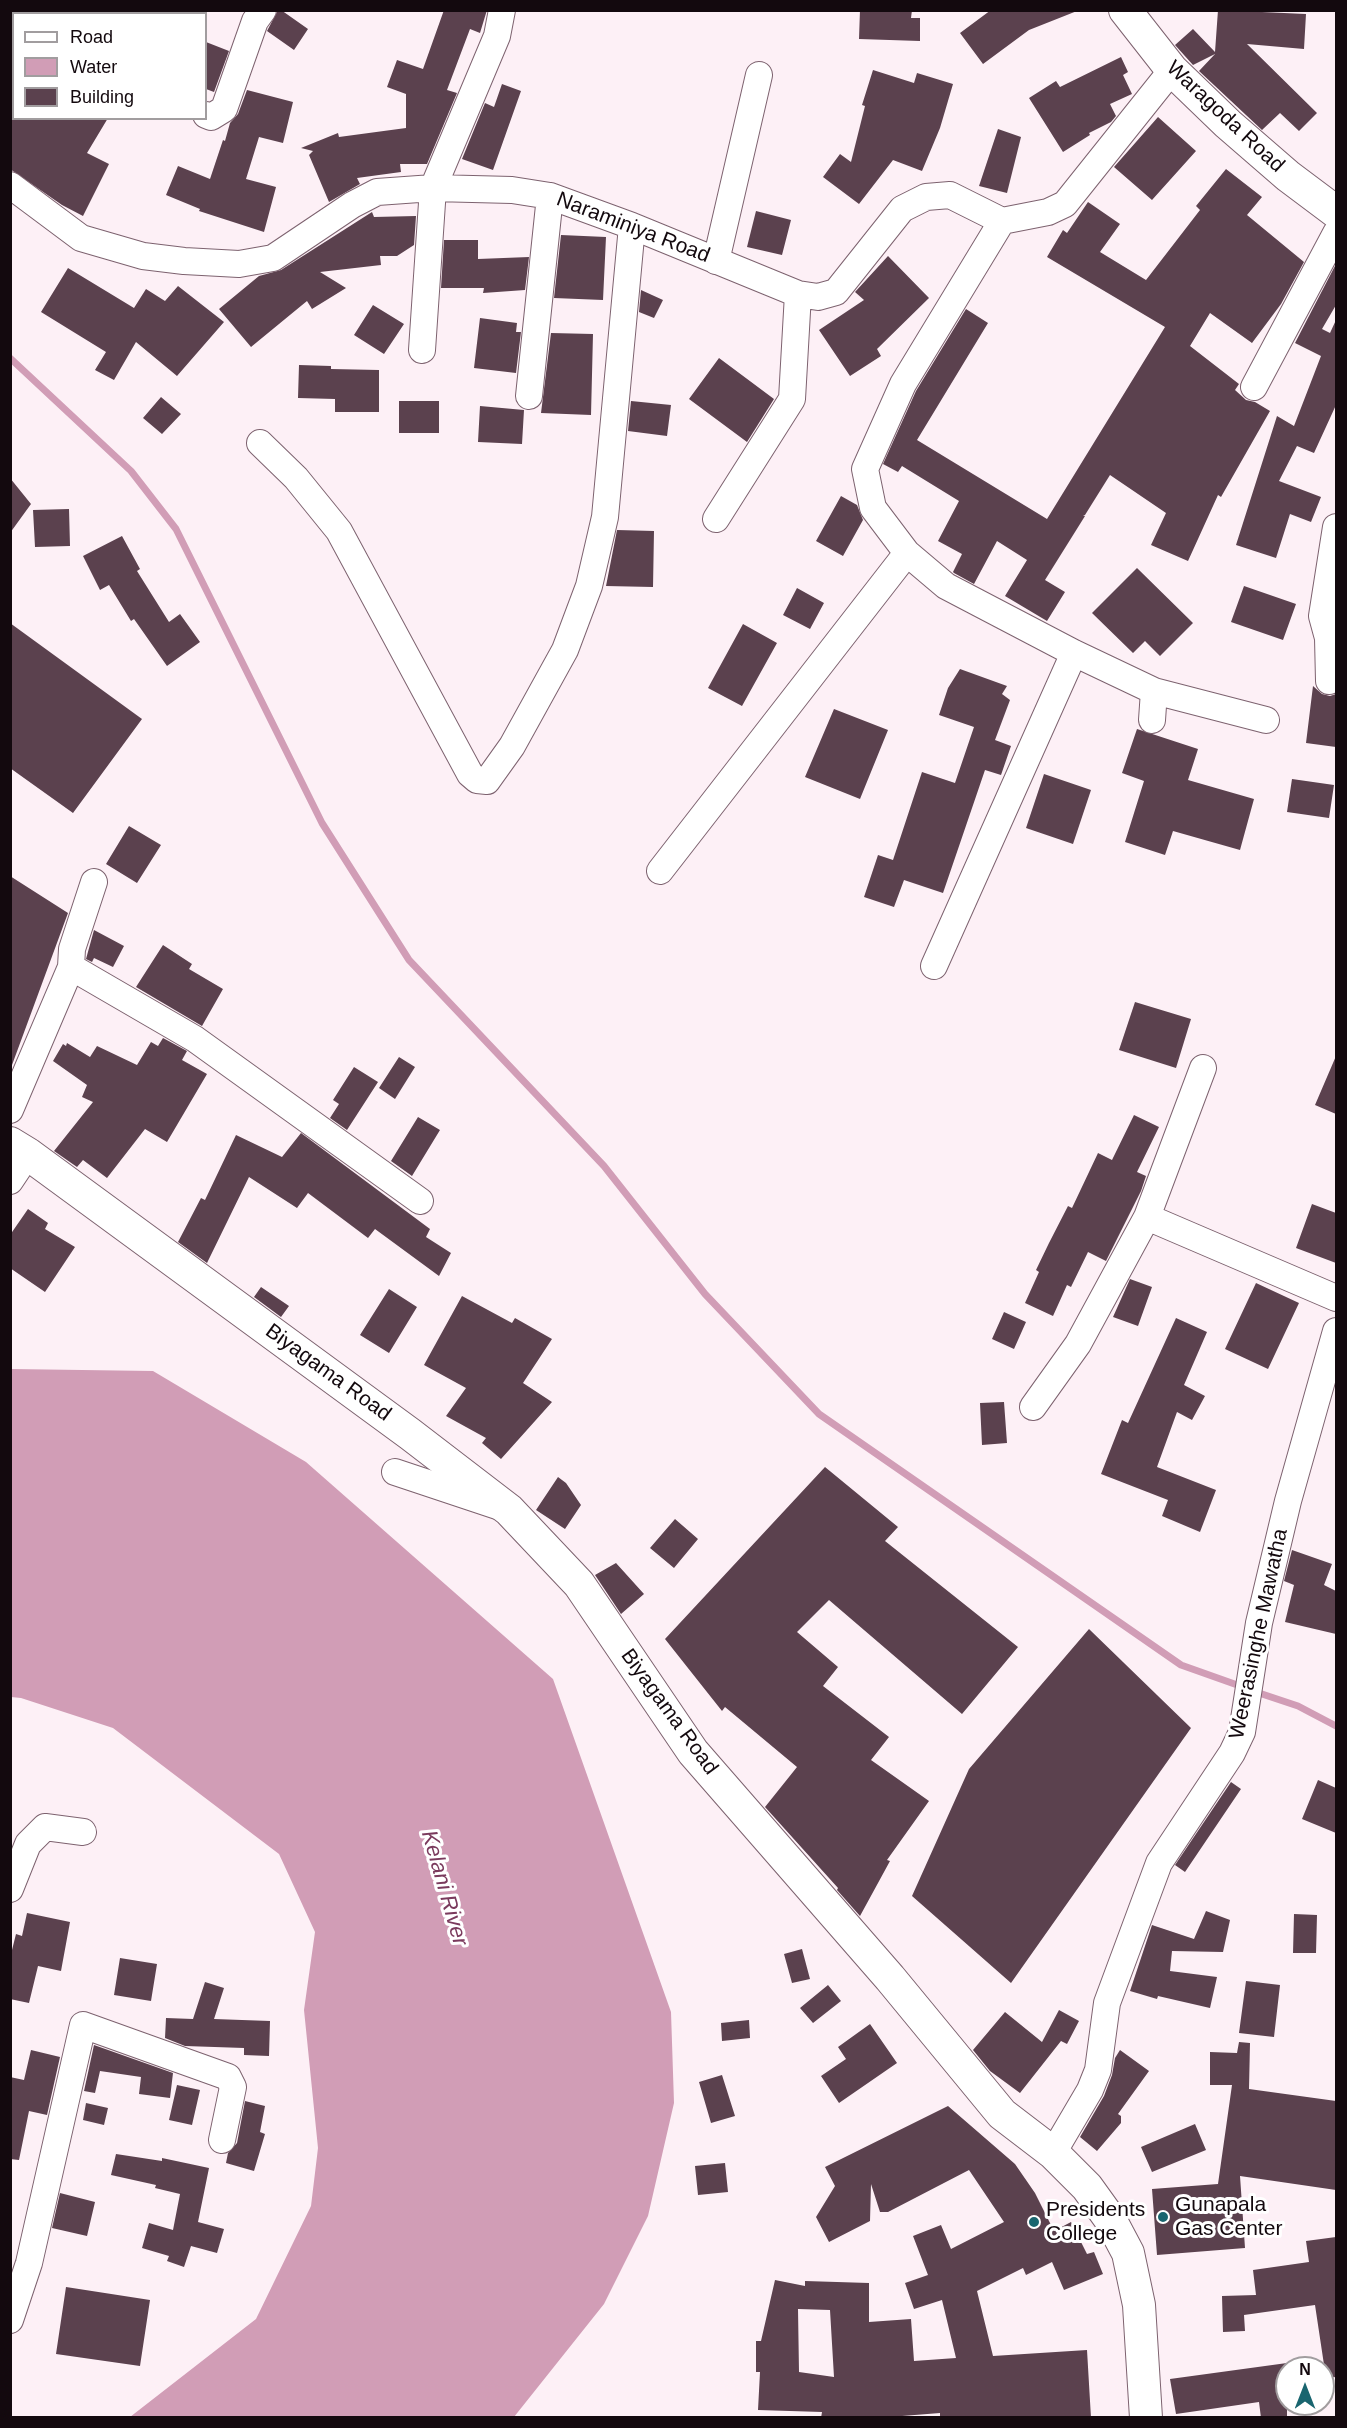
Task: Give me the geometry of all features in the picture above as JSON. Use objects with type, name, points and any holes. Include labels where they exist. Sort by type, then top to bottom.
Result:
[{"type":"main road","name":"Waragoda Road","points":[[1125,10],[1172,70],[1228,124],[1279,168],[1336,212]]},
{"type":"main road","name":"Biyagama Road","points":[[19,1149],[410,1434],[509,1510],[579,1584],[693,1752],[890,1978],[1002,2114],[1053,2152],[1087,2187],[1110,2218],[1128,2253],[1139,2305],[1146,2418]]},
{"type":"street","points":[[207,115],[211,117],[225,109],[255,21],[263,10]]},
{"type":"street","points":[[422,350],[433,188],[497,36],[502,10]]},
{"type":"street","points":[[1172,70],[1065,204],[1048,212],[1002,221],[903,384],[865,469],[873,508],[907,553],[946,586],[1074,653],[1154,691],[1266,720]]},
{"type":"street","points":[[716,261],[759,75]]},
{"type":"street","name":"Naraminiya Road","points":[[10,185],[81,238],[143,256],[239,264],[273,258],[352,205],[377,192],[433,188],[512,190],[550,196],[632,226],[798,294],[819,297],[836,292],[902,209],[926,197],[950,195],[1002,221]]},
{"type":"street","points":[[529,396],[550,196]]},
{"type":"street","points":[[260,443],[296,478],[339,531],[470,774],[477,780],[487,781],[512,746],[565,650],[589,586],[605,517],[632,226]]},
{"type":"street","points":[[1254,387],[1336,233]]},
{"type":"street","points":[[716,519],[792,399],[798,294]]},
{"type":"street","points":[[1329,681],[1332,641],[1322,616],[1336,527]]},
{"type":"street","points":[[660,871],[907,553]]},
{"type":"street","points":[[934,966],[1074,653]]},
{"type":"street","points":[[1152,720],[1154,691]]},
{"type":"street","points":[[10,1110],[71,967],[72,949],[94,882]]},
{"type":"street","points":[[71,967],[195,1039],[420,1202]]},
{"type":"street","points":[[1033,1407],[1078,1344],[1147,1217],[1203,1068]]},
{"type":"street","points":[[10,1181],[19,1149]]},
{"type":"street","points":[[1147,1217],[1336,1298]]},
{"type":"street","name":"Weerasinghe Mawatha","points":[[1053,2152],[1090,2090],[1098,2070],[1107,2003],[1159,1863],[1232,1753],[1242,1732],[1259,1623],[1288,1501],[1336,1331]]},
{"type":"street","points":[[395,1472],[509,1510]]},
{"type":"street","points":[[10,1889],[28,1844],[45,1827],[82,1832]]},
{"type":"street","points":[[10,2320],[29,2263],[83,2025],[228,2077],[233,2087],[222,2140]]},
{"type":"water","name":"Kelani River","points":[[11,1369],[153,1371],[306,1462],[553,1679],[671,2012],[674,2103],[648,2216],[604,2304],[514,2417],[130,2417],[256,2319],[311,2206],[318,2148],[304,2010],[315,1932],[279,1854],[113,1728],[21,1698],[11,1697]]},
{"type":"building","points":[[278,10],[308,29],[294,50],[267,31]]},
{"type":"building","points":[[444,10],[487,10],[480,33],[470,29],[447,90],[457,93],[427,164],[400,164],[401,172],[357,178],[360,184],[329,202],[309,155],[313,151],[301,148],[338,133],[339,137],[406,128],[406,94],[387,87],[397,60],[423,69]]},
{"type":"building","points":[[860,10],[912,10],[911,18],[920,18],[920,41],[859,39]]},
{"type":"building","points":[[991,10],[1077,11],[1029,30],[983,64],[960,33]]},
{"type":"building","points":[[1218,10],[1306,14],[1304,49],[1247,44],[1317,113],[1299,131],[1280,113],[1262,130],[1199,71],[1215,54],[1193,65],[1175,45],[1193,29],[1215,52]]},
{"type":"building","points":[[207,42],[229,51],[214,92],[207,89]]},
{"type":"building","points":[[1121,57],[1128,72],[1123,75],[1132,94],[1110,104],[1116,116],[1111,122],[1089,133],[1090,135],[1063,152],[1029,98],[1056,81],[1060,87]]},
{"type":"building","points":[[873,70],[914,83],[917,73],[953,84],[940,128],[922,171],[893,160],[859,204],[823,177],[840,154],[851,162],[865,106],[862,105]]},
{"type":"building","points":[[502,84],[521,91],[493,170],[462,159],[485,103],[494,107]]},
{"type":"building","points":[[247,90],[293,102],[283,143],[259,137],[246,179],[276,187],[264,232],[199,211],[200,209],[166,195],[178,166],[210,179],[230,123],[238,114]]},
{"type":"building","points":[[1158,117],[1196,151],[1152,200],[1114,167]]},
{"type":"building","points":[[10,118],[12,120],[107,120],[87,153],[109,164],[83,216],[62,205],[10,169]]},
{"type":"building","points":[[998,129],[1021,137],[1007,193],[979,186]]},
{"type":"building","points":[[1226,169],[1262,197],[1247,215],[1304,262],[1281,304],[1252,343],[1210,313],[1190,346],[1239,384],[1235,390],[1246,400],[1255,402],[1270,411],[1221,497],[1218,495],[1188,561],[1151,545],[1166,513],[1110,475],[1083,515],[1085,516],[1045,580],[1065,592],[1047,621],[1005,596],[1027,560],[997,541],[974,584],[954,573],[962,554],[938,541],[959,501],[902,466],[898,472],[883,464],[916,391],[966,309],[988,323],[917,440],[1047,519],[1165,327],[1047,257],[1063,230],[1067,233],[1088,202],[1120,224],[1100,252],[1146,280],[1200,210],[1196,206]]},
{"type":"building","points":[[756,211],[791,220],[782,255],[747,247]]},
{"type":"building","points":[[372,212],[374,217],[416,216],[414,245],[397,256],[380,256],[381,265],[320,272],[346,288],[312,309],[307,301],[251,347],[219,309],[259,276],[281,270]]},
{"type":"building","points":[[561,235],[606,237],[603,300],[554,298]]},
{"type":"building","points":[[444,240],[478,240],[478,259],[529,257],[525,290],[483,293],[484,288],[441,288]]},
{"type":"building","points":[[888,256],[929,298],[877,349],[881,356],[850,376],[819,330],[864,300],[855,292]]},
{"type":"building","points":[[1336,264],[1336,305],[1322,329],[1330,333],[1336,320],[1336,405],[1314,453],[1297,446],[1279,481],[1321,497],[1311,522],[1290,514],[1276,558],[1236,545],[1277,416],[1294,426],[1321,356],[1295,343]]},
{"type":"building","points":[[68,268],[134,308],[146,289],[165,301],[178,286],[224,322],[177,376],[136,342],[114,380],[95,370],[106,352],[41,312]]},
{"type":"building","points":[[641,290],[663,300],[654,318],[639,312]]},
{"type":"building","points":[[373,305],[404,324],[384,354],[354,335]]},
{"type":"building","points":[[480,318],[517,323],[516,332],[521,332],[516,373],[474,368]]},
{"type":"building","points":[[551,333],[593,334],[591,415],[541,413]]},
{"type":"building","points":[[719,358],[774,399],[747,442],[689,399]]},
{"type":"building","points":[[299,365],[331,366],[331,369],[379,370],[379,412],[335,412],[335,399],[298,398]]},
{"type":"building","points":[[161,397],[181,414],[162,434],[143,418]]},
{"type":"building","points":[[399,401],[439,401],[439,433],[399,433]]},
{"type":"building","points":[[631,401],[671,405],[667,436],[628,431]]},
{"type":"building","points":[[480,406],[524,410],[522,444],[478,442]]},
{"type":"building","points":[[10,478],[31,504],[10,533]]},
{"type":"building","points":[[841,496],[857,505],[863,520],[843,556],[816,541]]},
{"type":"building","points":[[69,509],[70,546],[35,547],[33,510]]},
{"type":"building","points":[[617,530],[654,531],[653,587],[606,586]]},
{"type":"building","points":[[122,536],[140,569],[137,571],[169,622],[180,614],[200,642],[167,666],[134,619],[131,621],[109,585],[100,590],[83,556]]},
{"type":"building","points":[[1137,568],[1193,623],[1160,656],[1145,641],[1133,653],[1092,613]]},
{"type":"building","points":[[1244,586],[1296,604],[1283,640],[1231,622]]},
{"type":"building","points":[[797,588],[824,603],[810,629],[783,615]]},
{"type":"building","points":[[10,623],[142,719],[73,813],[10,768]]},
{"type":"building","points":[[743,624],[777,643],[742,706],[708,688]]},
{"type":"building","points":[[960,669],[1007,686],[1002,694],[1010,700],[995,740],[1011,746],[1001,775],[985,770],[943,893],[904,880],[894,907],[864,897],[878,855],[893,860],[922,772],[955,783],[974,727],[939,715],[948,688]]},
{"type":"building","points":[[1313,686],[1322,694],[1330,696],[1336,694],[1336,747],[1306,743]]},
{"type":"building","points":[[834,709],[888,730],[860,799],[805,777]]},
{"type":"building","points":[[1137,729],[1198,749],[1188,780],[1254,799],[1240,850],[1173,831],[1165,855],[1125,842],[1144,781],[1122,773]]},
{"type":"building","points":[[1044,774],[1091,790],[1073,844],[1026,828]]},
{"type":"building","points":[[1292,779],[1334,785],[1329,818],[1287,812]]},
{"type":"building","points":[[129,826],[161,845],[137,883],[106,864]]},
{"type":"building","points":[[10,876],[68,913],[12,1065],[10,1065]]},
{"type":"building","points":[[94,930],[124,946],[113,967],[94,958],[92,962],[86,959]]},
{"type":"building","points":[[163,945],[192,964],[189,969],[223,989],[202,1026],[136,987]]},
{"type":"building","points":[[1135,1002],[1191,1019],[1176,1068],[1119,1050]]},
{"type":"building","points":[[163,1038],[187,1051],[182,1060],[207,1074],[167,1142],[145,1129],[107,1178],[83,1160],[77,1167],[54,1151],[93,1102],[82,1097],[87,1085],[53,1061],[63,1044],[66,1046],[67,1043],[90,1057],[97,1046],[137,1065],[151,1042],[158,1046]]},
{"type":"building","points":[[1336,1056],[1336,1114],[1315,1105]]},
{"type":"building","points":[[399,1057],[415,1067],[395,1099],[379,1088]]},
{"type":"building","points":[[354,1067],[378,1082],[347,1130],[330,1118],[339,1104],[333,1100]]},
{"type":"building","points":[[1134,1115],[1159,1127],[1137,1172],[1146,1176],[1141,1191],[1106,1261],[1088,1252],[1071,1287],[1067,1285],[1053,1316],[1025,1303],[1039,1272],[1036,1270],[1049,1243],[1068,1206],[1072,1208],[1098,1153],[1112,1160]]},
{"type":"building","points":[[418,1117],[440,1130],[412,1176],[391,1161]]},
{"type":"building","points":[[301,1133],[430,1229],[426,1237],[451,1253],[439,1276],[375,1229],[368,1238],[308,1193],[297,1208],[249,1177],[207,1263],[178,1242],[201,1198],[205,1200],[236,1135],[282,1157]]},
{"type":"building","points":[[1312,1204],[1336,1213],[1336,1263],[1296,1248]]},
{"type":"building","points":[[28,1209],[48,1223],[45,1229],[75,1247],[45,1292],[10,1268],[10,1235]]},
{"type":"building","points":[[1130,1279],[1152,1287],[1138,1326],[1113,1317]]},
{"type":"building","points":[[1256,1283],[1299,1303],[1268,1369],[1225,1349]]},
{"type":"building","points":[[261,1287],[289,1306],[281,1317],[254,1297]]},
{"type":"building","points":[[389,1289],[417,1307],[389,1353],[360,1335]]},
{"type":"building","points":[[462,1296],[512,1323],[515,1318],[552,1339],[523,1383],[552,1402],[501,1459],[482,1443],[486,1438],[446,1416],[466,1388],[424,1365]]},
{"type":"building","points":[[1004,1312],[1026,1322],[1014,1349],[992,1339]]},
{"type":"building","points":[[1176,1318],[1207,1332],[1184,1385],[1205,1396],[1192,1420],[1177,1412],[1157,1467],[1216,1490],[1200,1532],[1162,1516],[1168,1500],[1101,1474],[1122,1420],[1128,1423]]},
{"type":"building","points":[[1004,1402],[1007,1443],[982,1445],[980,1403]]},
{"type":"building","points":[[825,1467],[898,1527],[885,1541],[1018,1647],[962,1714],[829,1600],[797,1632],[838,1667],[823,1686],[889,1737],[871,1760],[929,1801],[887,1860],[890,1861],[860,1916],[837,1890],[838,1888],[765,1807],[797,1767],[725,1707],[722,1711],[665,1639]]},
{"type":"building","points":[[558,1477],[566,1483],[581,1505],[565,1529],[536,1510]]},
{"type":"building","points":[[675,1519],[698,1539],[674,1568],[650,1548]]},
{"type":"building","points":[[1292,1550],[1332,1564],[1324,1585],[1336,1591],[1336,1634],[1285,1622],[1294,1585],[1284,1581]]},
{"type":"building","points":[[616,1563],[644,1594],[621,1614],[595,1575]]},
{"type":"building","points":[[1089,1629],[1191,1728],[1011,1983],[912,1896],[969,1769]]},
{"type":"building","points":[[1318,1780],[1336,1788],[1336,1833],[1302,1819]]},
{"type":"building","points":[[1231,1782],[1241,1789],[1185,1872],[1175,1865]]},
{"type":"building","points":[[1206,1911],[1230,1920],[1223,1952],[1172,1951],[1170,1971],[1217,1977],[1210,2008],[1158,1996],[1157,1999],[1130,1991],[1152,1925],[1194,1939]]},
{"type":"building","points":[[27,1913],[70,1922],[61,1971],[38,1966],[29,2003],[10,1999],[10,1958],[16,1934],[22,1936]]},
{"type":"building","points":[[1294,1914],[1317,1915],[1316,1953],[1293,1953]]},
{"type":"building","points":[[802,1949],[810,1979],[792,1983],[784,1954]]},
{"type":"building","points":[[120,1958],[157,1964],[151,2001],[114,1995]]},
{"type":"building","points":[[1246,1981],[1280,1985],[1274,2037],[1239,2033]]},
{"type":"building","points":[[205,1982],[224,1988],[214,2019],[270,2021],[269,2056],[244,2055],[244,2048],[185,2046],[165,2038],[166,2018],[193,2019]]},
{"type":"building","points":[[828,1985],[841,2001],[813,2023],[800,2008]]},
{"type":"building","points":[[1059,2010],[1079,2021],[1067,2044],[1061,2041],[1020,2093],[990,2071],[973,2050],[1005,2012],[1042,2042]]},
{"type":"building","points":[[749,2020],[750,2038],[722,2041],[721,2023]]},
{"type":"building","points":[[870,2024],[897,2063],[839,2103],[821,2076],[846,2059],[838,2047]]},
{"type":"building","points":[[1239,2042],[1250,2043],[1249,2089],[1336,2101],[1336,2190],[1240,2176],[1245,2248],[1157,2255],[1152,2189],[1218,2184],[1232,2085],[1210,2085],[1210,2052],[1237,2053]]},
{"type":"building","points":[[94,2045],[173,2073],[170,2098],[139,2094],[141,2077],[100,2071],[95,2093],[84,2091]]},
{"type":"building","points":[[31,2050],[60,2057],[47,2115],[29,2111],[19,2160],[10,2159],[10,2077],[24,2080]]},
{"type":"building","points":[[1120,2050],[1149,2071],[1118,2114],[1121,2116],[1121,2123],[1097,2151],[1080,2137],[1104,2096],[1112,2075],[1115,2058]]},
{"type":"building","points":[[722,2075],[735,2116],[711,2123],[699,2082]]},
{"type":"building","points":[[177,2085],[200,2090],[192,2125],[169,2120]]},
{"type":"building","points":[[245,2101],[265,2106],[260,2132],[265,2134],[254,2171],[226,2163],[228,2153],[237,2143]]},
{"type":"building","points":[[86,2103],[108,2108],[104,2125],[83,2120]]},
{"type":"building","points":[[948,2106],[1015,2164],[1035,2193],[1054,2231],[1071,2222],[1087,2254],[1094,2252],[1103,2274],[1064,2290],[1052,2262],[1026,2275],[1023,2268],[977,2291],[993,2356],[1087,2350],[1091,2418],[940,2418],[940,2413],[877,2418],[821,2418],[822,2412],[758,2410],[760,2372],[756,2372],[756,2341],[761,2341],[775,2280],[805,2286],[805,2281],[869,2283],[869,2322],[911,2319],[914,2361],[956,2358],[942,2300],[914,2309],[905,2283],[928,2275],[913,2236],[941,2225],[951,2249],[1004,2222],[969,2170],[888,2212],[880,2212],[871,2184],[870,2221],[829,2242],[816,2217],[835,2186],[825,2167]],"holes":[[[798,2309],[830,2310],[834,2377],[799,2372]]]},
{"type":"building","points":[[1195,2124],[1206,2150],[1152,2172],[1141,2147]]},
{"type":"building","points":[[116,2154],[162,2161],[162,2158],[209,2168],[198,2222],[224,2229],[217,2253],[191,2246],[184,2267],[167,2261],[169,2256],[142,2248],[149,2223],[173,2230],[180,2194],[155,2188],[156,2185],[111,2175]]},
{"type":"building","points":[[725,2163],[728,2192],[698,2195],[695,2166]]},
{"type":"building","points":[[60,2193],[95,2202],[87,2236],[52,2228]]},
{"type":"building","points":[[1336,2237],[1336,2377],[1335,2356],[1323,2356],[1315,2305],[1244,2315],[1245,2331],[1223,2332],[1222,2296],[1256,2295],[1253,2270],[1309,2262],[1306,2241]]},
{"type":"building","points":[[66,2287],[150,2300],[140,2366],[56,2354]]},
{"type":"building","points":[[1275,2365],[1275,2416],[1287,2416],[1287,2418],[1261,2418],[1259,2402],[1176,2414],[1170,2379]]},
{"type":"waterway","points":[[10,358],[131,471],[176,529],[322,823],[409,960],[604,1166],[705,1294],[819,1414],[1181,1665],[1243,1687]]},
{"type":"waterway","points":[[1253,1691],[1298,1706],[1336,1726]]},
{"type":"place","name":"Gunapala Gas Center","points":[[1163,2217]]},
{"type":"place","name":"Presidents College","points":[[1034,2222]]}]
